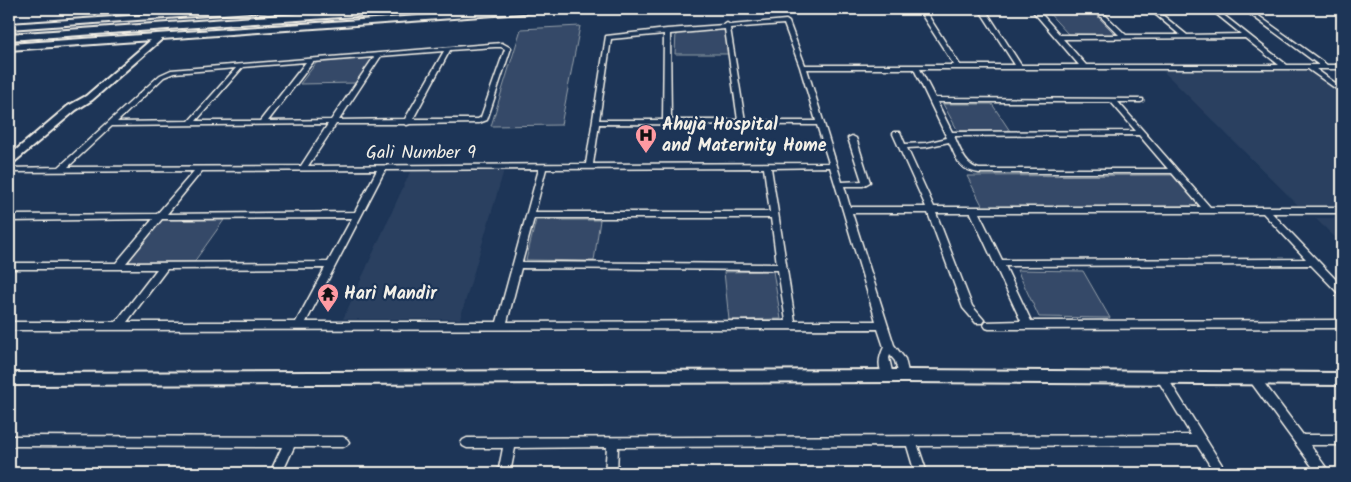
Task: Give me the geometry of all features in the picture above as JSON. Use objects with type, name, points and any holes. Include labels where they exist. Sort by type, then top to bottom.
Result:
[{"type":"highway","points":[[9,32],[348,9]]},
{"type":"highway","points":[[374,21],[413,9]]},
{"type":"highway","points":[[9,37],[413,9]]},
{"type":"highway","points":[[237,21],[278,28]]},
{"type":"street","points":[[9,27],[265,9]]},
{"type":"street","points":[[9,47],[550,9]]},
{"type":"street","points":[[921,9],[958,67]]},
{"type":"street","points":[[982,9],[1019,67]]},
{"type":"street","points":[[1034,9],[1084,67]]},
{"type":"street","points":[[1096,9],[1124,36]]},
{"type":"street","points":[[1152,9],[1185,36]]},
{"type":"street","points":[[1213,9],[1285,67]]},
{"type":"street","points":[[1246,9],[1324,67]]},
{"type":"street","points":[[1335,9],[1342,13]]},
{"type":"street","points":[[589,166],[608,37],[666,30],[786,22],[803,67],[889,347],[900,359],[904,376]]},
{"type":"street","points":[[727,25],[742,123]]},
{"type":"street","points":[[666,30],[667,122]]},
{"type":"street","points":[[9,161],[72,108],[89,98],[160,36]]},
{"type":"street","points":[[1059,37],[1247,36]]},
{"type":"street","points":[[61,170],[167,73],[181,70],[379,54],[502,45],[508,48],[484,118],[479,121],[112,124]]},
{"type":"street","points":[[407,123],[448,49]]},
{"type":"street","points":[[303,168],[379,54]]},
{"type":"street","points":[[262,123],[311,60]]},
{"type":"street","points":[[190,124],[242,66]]},
{"type":"street","points":[[803,67],[1342,67]]},
{"type":"street","points":[[916,67],[964,164],[974,170],[1174,171]]},
{"type":"street","points":[[1309,67],[1342,91]]},
{"type":"street","points":[[9,170],[83,108],[89,98]]},
{"type":"street","points":[[932,100],[1141,100]]},
{"type":"street","points":[[1113,100],[1208,210]]},
{"type":"street","points":[[596,122],[820,123]]},
{"type":"street","points":[[897,134],[931,210],[968,308],[978,320]]},
{"type":"street","points":[[902,146],[926,145],[951,136],[1142,134]]},
{"type":"street","points":[[839,184],[863,184],[866,182],[852,138]]},
{"type":"street","name":"Gali Number 9","points":[[9,170],[833,165]]},
{"type":"street","points":[[767,166],[791,325]]},
{"type":"street","points":[[501,326],[543,167]]},
{"type":"street","points":[[299,326],[382,168]]},
{"type":"street","points":[[118,266],[200,169]]},
{"type":"street","points":[[847,210],[1342,210]]},
{"type":"street","points":[[974,210],[1028,326]]},
{"type":"street","points":[[1264,210],[1342,292]]},
{"type":"street","points":[[530,215],[775,215]]},
{"type":"street","points":[[9,219],[357,216]]},
{"type":"street","points":[[999,263],[1313,262]]},
{"type":"street","points":[[9,266],[331,265]]},
{"type":"street","points":[[517,265],[782,267]]},
{"type":"street","points":[[119,326],[164,266]]},
{"type":"street","points":[[989,325],[1342,324]]},
{"type":"street","points":[[9,326],[882,325]]},
{"type":"street","points":[[888,376],[884,358],[889,347]]},
{"type":"street","points":[[9,379],[888,376],[1342,379]]},
{"type":"street","points":[[1160,377],[1221,473]]},
{"type":"street","points":[[1254,378],[1324,473]]},
{"type":"street","points":[[468,444],[1200,440]]},
{"type":"street","points":[[1300,440],[1342,440]]},
{"type":"street","points":[[9,441],[343,442]]},
{"type":"street","points":[[911,441],[921,473]]},
{"type":"street","points":[[276,473],[290,442]]},
{"type":"street","points":[[611,473],[613,442]]},
{"type":"street","points":[[504,473],[510,443]]},
{"type":"shaded area","points":[[1045,9],[1090,9],[1116,35],[1068,34]]},
{"type":"shaded area","points":[[580,26],[561,125],[491,126],[521,29]]},
{"type":"shaded area","points":[[727,29],[729,54],[675,54],[676,32]]},
{"type":"shaded area","points":[[373,58],[356,83],[300,84],[317,62]]},
{"type":"shaded area","points":[[1163,71],[1315,71],[1342,92],[1342,205],[1298,205]]},
{"type":"shaded area","points":[[943,104],[992,104],[1010,131],[958,131]]},
{"type":"shaded area","points":[[411,170],[504,170],[460,319],[343,319]]},
{"type":"shaded area","points":[[1172,175],[1199,206],[983,207],[967,176]]},
{"type":"shaded area","points":[[1315,218],[1342,218],[1342,244]]},
{"type":"shaded area","points":[[162,220],[224,220],[194,262],[128,262]]},
{"type":"shaded area","points":[[536,220],[600,220],[594,261],[526,260]]},
{"type":"shaded area","points":[[1017,270],[1083,271],[1110,318],[1039,317]]},
{"type":"shaded area","points":[[773,271],[781,319],[729,320],[724,272]]},
{"type":"place","name":"Ahuja Hospital and Maternity Home","points":[[646,154]]},
{"type":"place","name":"Hari Mandir","points":[[328,313]]}]
